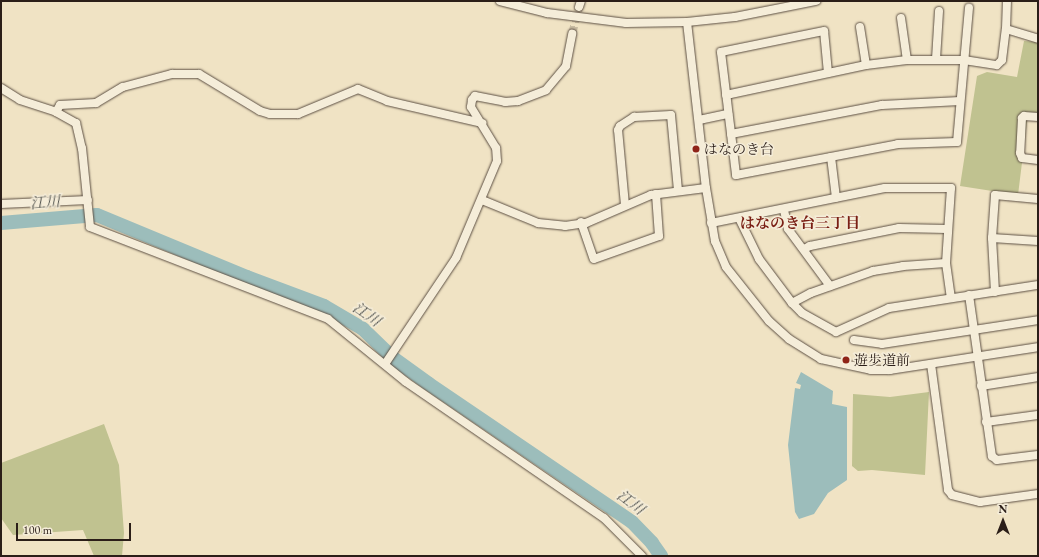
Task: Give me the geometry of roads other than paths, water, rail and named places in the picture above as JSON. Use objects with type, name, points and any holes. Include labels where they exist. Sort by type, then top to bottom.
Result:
[{"type":"street","points":[[500,1],[547,13],[603,21],[687,22],[764,12],[816,1]]},
{"type":"street","points":[[726,94],[866,65],[907,60],[964,60],[1001,63],[1006,29],[1007,1]]},
{"type":"street","points":[[828,73],[824,31],[720,52],[736,175],[898,144],[957,142],[969,8]]},
{"type":"street","points":[[936,60],[939,11]]},
{"type":"street","points":[[901,18],[907,60]]},
{"type":"street","points":[[687,22],[711,224],[726,267],[769,321],[808,352],[836,364],[871,370],[931,364],[1038,347]]},
{"type":"street","points":[[860,27],[866,65]]},
{"type":"street","points":[[1006,29],[1038,39]]},
{"type":"street","points":[[385,364],[456,258],[482,200],[497,161],[496,148],[471,106],[475,96],[505,102],[532,97],[546,90],[566,66],[572,34]]},
{"type":"street","points":[[56,112],[60,105],[96,103],[123,87],[172,74],[199,74],[260,112],[270,114],[298,114],[358,89],[387,101],[482,123]]},
{"type":"street","points":[[1,88],[20,100],[72,119],[78,128],[88,202],[89,223],[94,230],[328,319],[406,382],[604,518],[642,556]]},
{"type":"street","points":[[731,134],[882,105],[960,101]]},
{"type":"street","points":[[699,120],[728,114]]},
{"type":"street","points":[[625,205],[618,130],[620,126],[634,117],[671,115],[678,190]]},
{"type":"street","points":[[1038,117],[1024,116],[1022,118],[1020,154],[1022,158],[1038,160]]},
{"type":"street","points":[[831,157],[836,198]]},
{"type":"street","points":[[482,200],[538,223],[565,226],[581,222],[586,223],[625,205],[656,194],[678,190],[706,188]]},
{"type":"street","points":[[711,224],[885,188],[951,188],[947,229],[946,263],[951,298]]},
{"type":"street","points":[[581,222],[594,259],[659,236],[656,194]]},
{"type":"street","points":[[995,292],[992,238],[995,195],[1038,199]]},
{"type":"street","points":[[1,204],[88,202]]},
{"type":"street","points":[[784,210],[788,229],[830,286]]},
{"type":"street","points":[[739,218],[759,259],[792,303],[802,313],[836,332],[889,308],[1038,285]]},
{"type":"street","points":[[804,249],[810,246],[899,228],[947,229]]},
{"type":"street","points":[[992,238],[1038,241]]},
{"type":"street","points":[[792,303],[830,286],[873,271],[902,266],[946,263]]},
{"type":"street","points":[[969,295],[986,422],[993,458],[1038,455]]},
{"type":"street","points":[[854,340],[882,344],[1038,320]]},
{"type":"street","points":[[931,364],[950,493],[980,502],[1038,494]]},
{"type":"street","points":[[982,386],[1038,377]]},
{"type":"street","points":[[986,422],[1038,415]]},
{"type":"water","points":[[801,372],[833,391],[832,404],[847,407],[847,480],[828,493],[814,514],[799,519],[795,512],[788,445],[795,388],[800,389],[801,385],[796,383]]},
{"type":"waterway","name":"江川","points":[[1,223],[97,215],[247,277],[324,306],[363,329],[393,358],[429,384],[632,522],[652,543],[661,556]]},
{"type":"tunnel","points":[[572,34],[579,7]]},
{"type":"place","name":"はなのき台","points":[[696,149]]},
{"type":"place","name":"遊歩道前","points":[[846,360]]},
{"type":"district","name":"はなのき台三丁目","points":[[800,223]]}]
